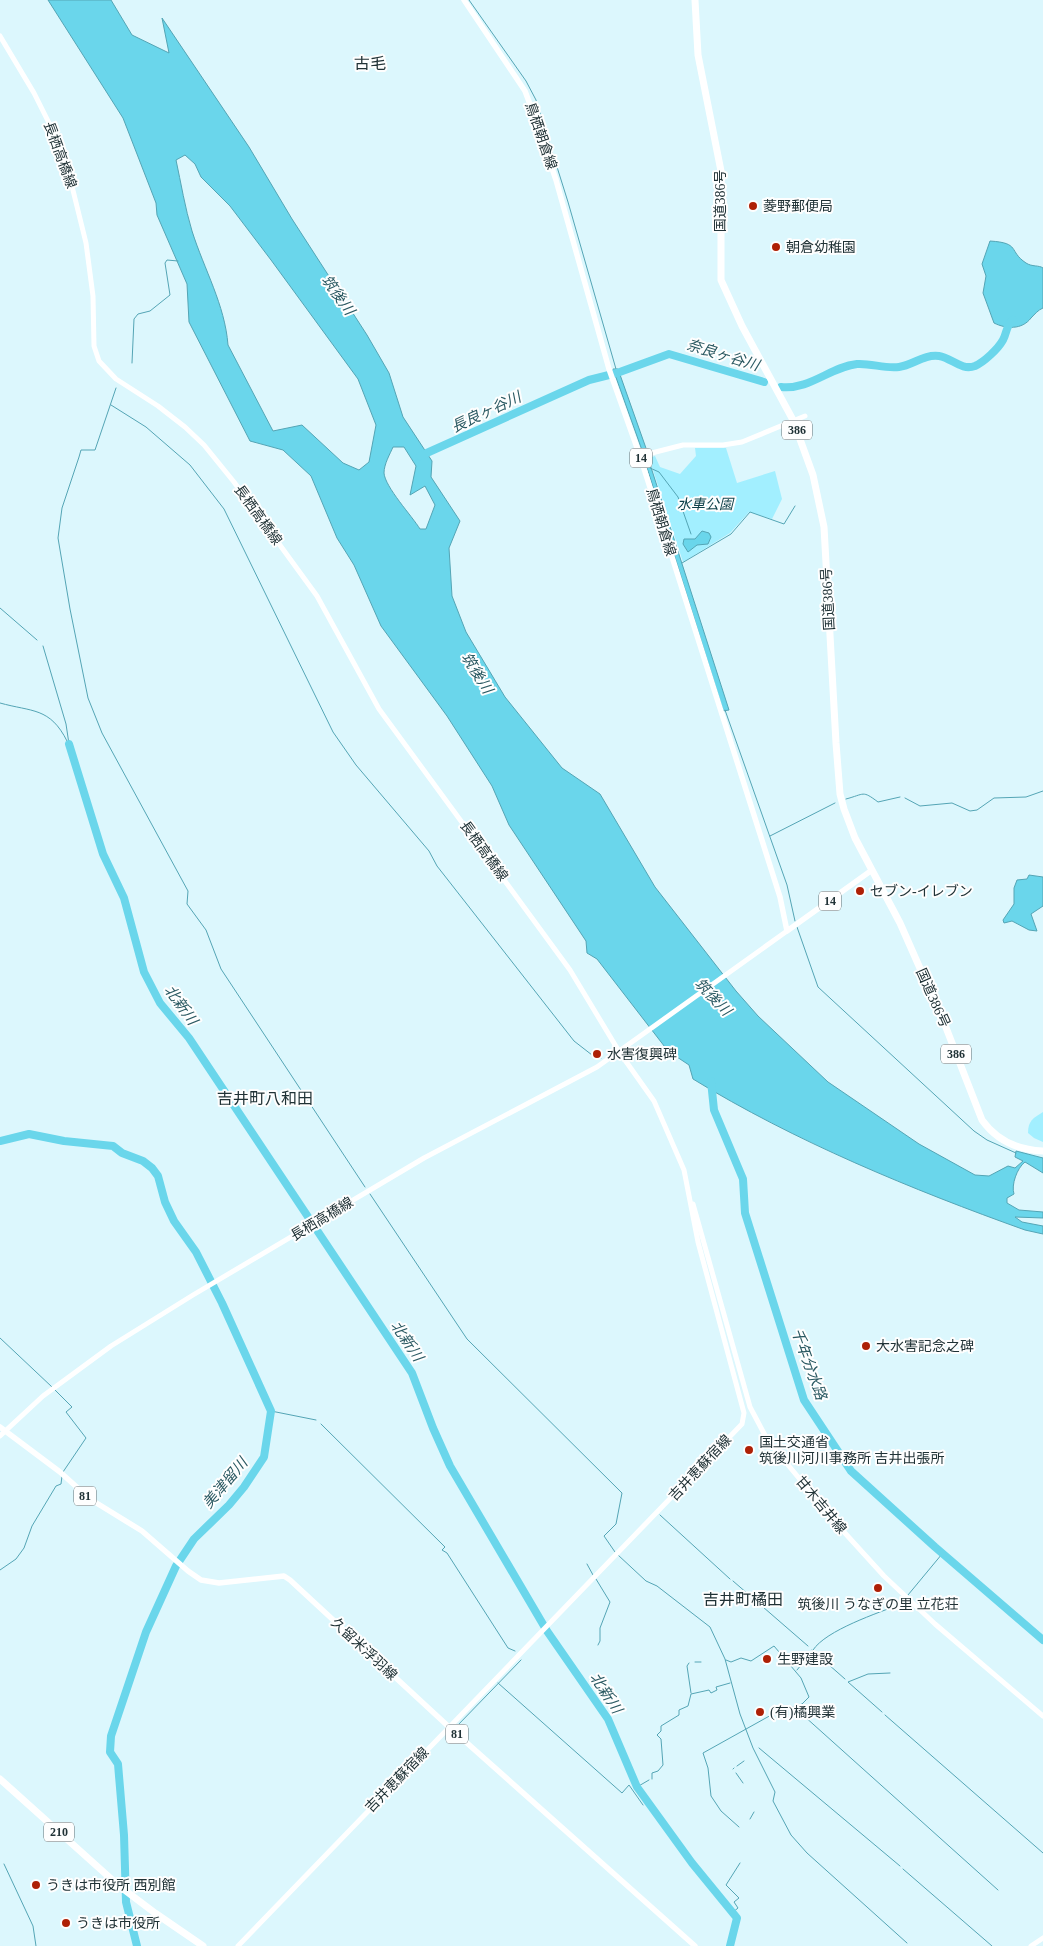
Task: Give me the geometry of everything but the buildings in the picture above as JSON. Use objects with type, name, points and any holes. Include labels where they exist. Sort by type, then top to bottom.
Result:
[{"type":"highway","name":"国道386号","points":[[694,0],[698,55],[721,172],[721,280],[742,326],[793,420],[813,475],[824,527],[840,794],[849,822],[900,923],[945,1025],[982,1120],[992,1134],[1010,1144],[1028,1150],[1043,1151]]},
{"type":"highway","name":"210","points":[[0,1779],[118,1885],[203,1946]]},
{"type":"main road","name":"鳥栖朝倉線","points":[[464,0],[525,91],[534,115],[556,180],[609,369],[642,456],[780,897],[787,931]]},
{"type":"main road","name":"長栖高橋線","points":[[0,36],[34,94],[68,170],[86,243],[93,296],[94,346],[99,361],[116,379],[158,406],[185,427],[204,445],[234,482],[317,596],[379,709],[570,970],[622,1051],[566,1084],[464,1135],[199,1291],[111,1346],[55,1387],[0,1436]]},
{"type":"main road","points":[[642,456],[688,444],[715,446],[742,442],[805,416]]},
{"type":"main road","name":"14","points":[[787,931],[872,870]]},
{"type":"main road","points":[[622,1051],[787,931]]},
{"type":"main road","name":"吉井恵蘇宿線","points":[[238,1946],[745,1419],[698,1242],[691,1200],[678,1152],[654,1101],[622,1051]]},
{"type":"main road","name":"甘木吉井線","points":[[691,1200],[696,1212],[750,1407],[768,1441],[844,1532],[884,1576],[935,1624],[1043,1716]]},
{"type":"main road","name":"久留米浮羽線","points":[[0,1427],[60,1472],[90,1499],[142,1531],[201,1580],[219,1583],[284,1576],[290,1580],[449,1727],[695,1946]]},
{"type":"main road","points":[[1031,1946],[1043,1938]]},
{"type":"green space","name":"水車公園","points":[[695,448],[726,448],[737,483],[775,471],[782,499],[772,519],[749,512],[730,533],[683,562],[649,458],[655,456],[660,467],[680,474],[696,456]]},
{"type":"green space","points":[[1043,1112],[1043,1142],[1028,1133],[1032,1120]]},
{"type":"water","name":"筑後川","points":[[48,0],[111,0],[132,35],[169,53],[162,18],[249,147],[389,373],[403,417],[432,461],[431,477],[460,521],[449,548],[452,596],[466,632],[505,697],[562,768],[600,794],[655,887],[736,991],[758,1016],[828,1082],[919,1144],[975,1175],[989,1176],[1008,1166],[1015,1168],[1023,1161],[1015,1157],[1016,1151],[1043,1158],[1043,1173],[1025,1162],[1022,1165],[1017,1172],[1014,1182],[1014,1194],[1007,1198],[1007,1203],[1019,1210],[1043,1212],[1043,1218],[1015,1217],[1022,1222],[1043,1226],[1043,1234],[1025,1230],[983,1215],[855,1163],[772,1123],[693,1079],[689,1065],[668,1051],[597,959],[587,953],[586,941],[509,825],[492,786],[447,716],[381,626],[354,565],[337,538],[311,476],[283,450],[250,441],[189,322],[187,284],[157,215],[156,203],[123,118]],"holes":[[[185,155],[195,164],[201,177],[230,206],[358,379],[376,425],[369,462],[359,470],[343,463],[302,425],[273,431],[228,345],[223,316],[192,231],[185,204],[176,160]],[[393,447],[404,447],[416,466],[410,495],[425,486],[435,505],[426,529],[420,529],[386,479],[384,473],[385,466]]]},
{"type":"water","points":[[990,241],[1010,246],[1026,263],[1043,268],[1043,308],[1023,325],[1009,327],[994,323],[983,293],[986,276],[982,264]]},
{"type":"water","points":[[613,369],[618,369],[647,451],[643,453]]},
{"type":"water","points":[[644,458],[648,458],[729,710],[723,711]]},
{"type":"water","points":[[702,531],[709,533],[711,537],[708,544],[697,545],[688,552],[683,544],[684,539],[695,539]]},
{"type":"water","points":[[1029,875],[1043,877],[1043,906],[1031,914],[1037,931],[1029,930],[1012,921],[1004,923],[1003,920],[1014,904],[1014,888],[1017,880],[1027,879]]},
{"type":"waterway","points":[[469,0],[526,81],[536,100],[568,202],[616,369]]},
{"type":"waterway","points":[[132,363],[134,319],[138,314],[150,311],[170,295],[165,263],[167,260],[178,261]]},
{"type":"waterway","name":"奈良ヶ谷川","points":[[781,387],[791,387],[811,382],[838,369],[857,364],[899,367],[923,358],[939,356],[961,366],[975,366],[998,347],[1009,324],[1013,320]]},
{"type":"waterway","name":"長良ヶ谷川","points":[[420,456],[589,380],[617,373],[669,354],[764,382]]},
{"type":"waterway","points":[[116,388],[95,450],[81,450],[62,508],[58,538],[88,698],[102,733],[188,891],[187,904],[206,930],[221,969],[365,1187]]},
{"type":"waterway","points":[[111,405],[146,427],[190,465],[224,509],[333,732],[356,765],[429,851],[437,866],[574,1041],[592,1055],[601,1058]]},
{"type":"waterway","points":[[650,468],[659,472],[678,497],[691,534]]},
{"type":"waterway","points":[[682,563],[731,534],[750,512],[784,524],[795,506]]},
{"type":"waterway","points":[[0,608],[37,640]]},
{"type":"waterway","points":[[43,646],[66,724],[69,744]]},
{"type":"waterway","points":[[0,703],[31,710],[47,716],[61,730],[67,741]]},
{"type":"waterway","points":[[725,710],[787,885],[795,921]]},
{"type":"waterway","name":"北新川","points":[[69,744],[103,854],[124,898],[144,972],[160,1003],[189,1038],[412,1373],[450,1466],[547,1631],[608,1719],[637,1787],[692,1863],[737,1918],[730,1946]]},
{"type":"waterway","points":[[905,798],[920,806],[952,803],[970,811],[977,810],[994,798],[1026,797],[1043,791]]},
{"type":"waterway","points":[[846,799],[863,794],[878,802],[900,797]]},
{"type":"waterway","points":[[770,836],[835,803]]},
{"type":"waterway","points":[[797,927],[818,987],[974,1131],[987,1140],[1016,1153]]},
{"type":"waterway","name":"千年分水路","points":[[711,1081],[714,1110],[743,1179],[745,1213],[804,1400],[851,1471],[935,1547],[1043,1640]]},
{"type":"waterway","name":"美津留川","points":[[0,1141],[29,1134],[64,1141],[113,1146],[122,1153],[143,1161],[152,1168],[158,1176],[165,1202],[174,1221],[196,1252],[222,1303],[271,1411],[264,1457],[244,1487],[229,1505],[194,1539],[176,1566],[146,1632],[111,1736],[110,1752],[118,1764],[124,1835],[126,1902],[137,1946]]},
{"type":"waterway","points":[[370,1194],[467,1339],[622,1493],[616,1524],[604,1536],[615,1552]]},
{"type":"waterway","points":[[0,1338],[52,1387]]},
{"type":"waterway","points":[[55,1390],[72,1407],[66,1412],[86,1438],[63,1472]]},
{"type":"waterway","points":[[271,1411],[316,1420]]},
{"type":"waterway","points":[[321,1424],[445,1547],[442,1550],[447,1553],[508,1648],[515,1651]]},
{"type":"waterway","points":[[0,1570],[16,1559],[24,1548],[32,1526],[56,1486],[61,1484],[62,1476]]},
{"type":"waterway","points":[[660,1515],[730,1579]]},
{"type":"waterway","points":[[908,1595],[942,1554]]},
{"type":"waterway","points":[[618,1555],[646,1581],[657,1586],[710,1627],[725,1659],[740,1714],[753,1748],[775,1792],[773,1801],[791,1835],[807,1853],[907,1943]]},
{"type":"waterway","points":[[587,1564],[593,1575]]},
{"type":"waterway","points":[[596,1579],[610,1602],[600,1628],[600,1641],[598,1645]]},
{"type":"waterway","points":[[733,1581],[808,1646]]},
{"type":"waterway","points":[[813,1650],[840,1629],[901,1604]]},
{"type":"waterway","points":[[726,1660],[731,1662],[741,1658],[751,1661],[774,1646],[801,1678],[809,1697],[802,1704],[773,1714],[703,1753],[708,1768],[711,1796],[721,1811],[739,1827]]},
{"type":"waterway","points":[[812,1650],[845,1679]]},
{"type":"waterway","points":[[797,1670],[810,1654]]},
{"type":"waterway","points":[[457,1726],[521,1660]]},
{"type":"waterway","points":[[695,1662],[701,1662]]},
{"type":"waterway","points":[[689,1663],[687,1666],[691,1693]]},
{"type":"waterway","points":[[882,1712],[848,1682],[868,1674],[890,1673]]},
{"type":"waterway","points":[[498,1683],[622,1793],[629,1785],[643,1805]]},
{"type":"waterway","points":[[652,1779],[652,1773],[658,1771],[663,1765],[661,1739],[657,1735],[661,1731],[661,1726],[679,1715],[679,1710],[688,1706],[691,1694],[709,1690],[711,1693],[717,1690],[716,1687],[730,1683]]},
{"type":"waterway","points":[[794,1707],[998,1890]]},
{"type":"waterway","points":[[885,1715],[1043,1853]]},
{"type":"waterway","points":[[759,1748],[900,1866]]},
{"type":"waterway","points":[[737,1766],[744,1761]]},
{"type":"waterway","points":[[736,1773],[743,1783]]},
{"type":"waterway","points":[[637,1787],[649,1780]]},
{"type":"waterway","points":[[750,1819],[754,1812]]},
{"type":"waterway","points":[[732,1913],[738,1908],[734,1902],[739,1898],[726,1885],[740,1863]]},
{"type":"waterway","points":[[4,1864],[33,1926],[36,1946]]},
{"type":"waterway","points":[[903,1869],[992,1946]]},
{"type":"place","name":"菱野郵便局","points":[[753,206]]},
{"type":"place","name":"朝倉幼稚園","points":[[776,247]]},
{"type":"place","name":"セブン-イレブン","points":[[860,891]]},
{"type":"place","name":"水害復興碑","points":[[597,1054]]},
{"type":"place","name":"大水害記念之碑","points":[[866,1346]]},
{"type":"place","name":"国土交通省 筑後川河川事務所 吉井出張所","points":[[749,1450]]},
{"type":"place","name":"筑後川 うなぎの里 立花荘","points":[[878,1588]]},
{"type":"place","name":"生野建設","points":[[767,1659]]},
{"type":"place","name":"(有)橘興業","points":[[760,1712]]},
{"type":"place","name":"うきは市役所 西別館","points":[[36,1885]]},
{"type":"place","name":"うきは市役所","points":[[66,1923]]},
{"type":"district","name":"古毛","points":[[370,63]]},
{"type":"district","name":"吉井町八和田","points":[[265,1098]]},
{"type":"district","name":"吉井町橘田","points":[[743,1599]]}]
